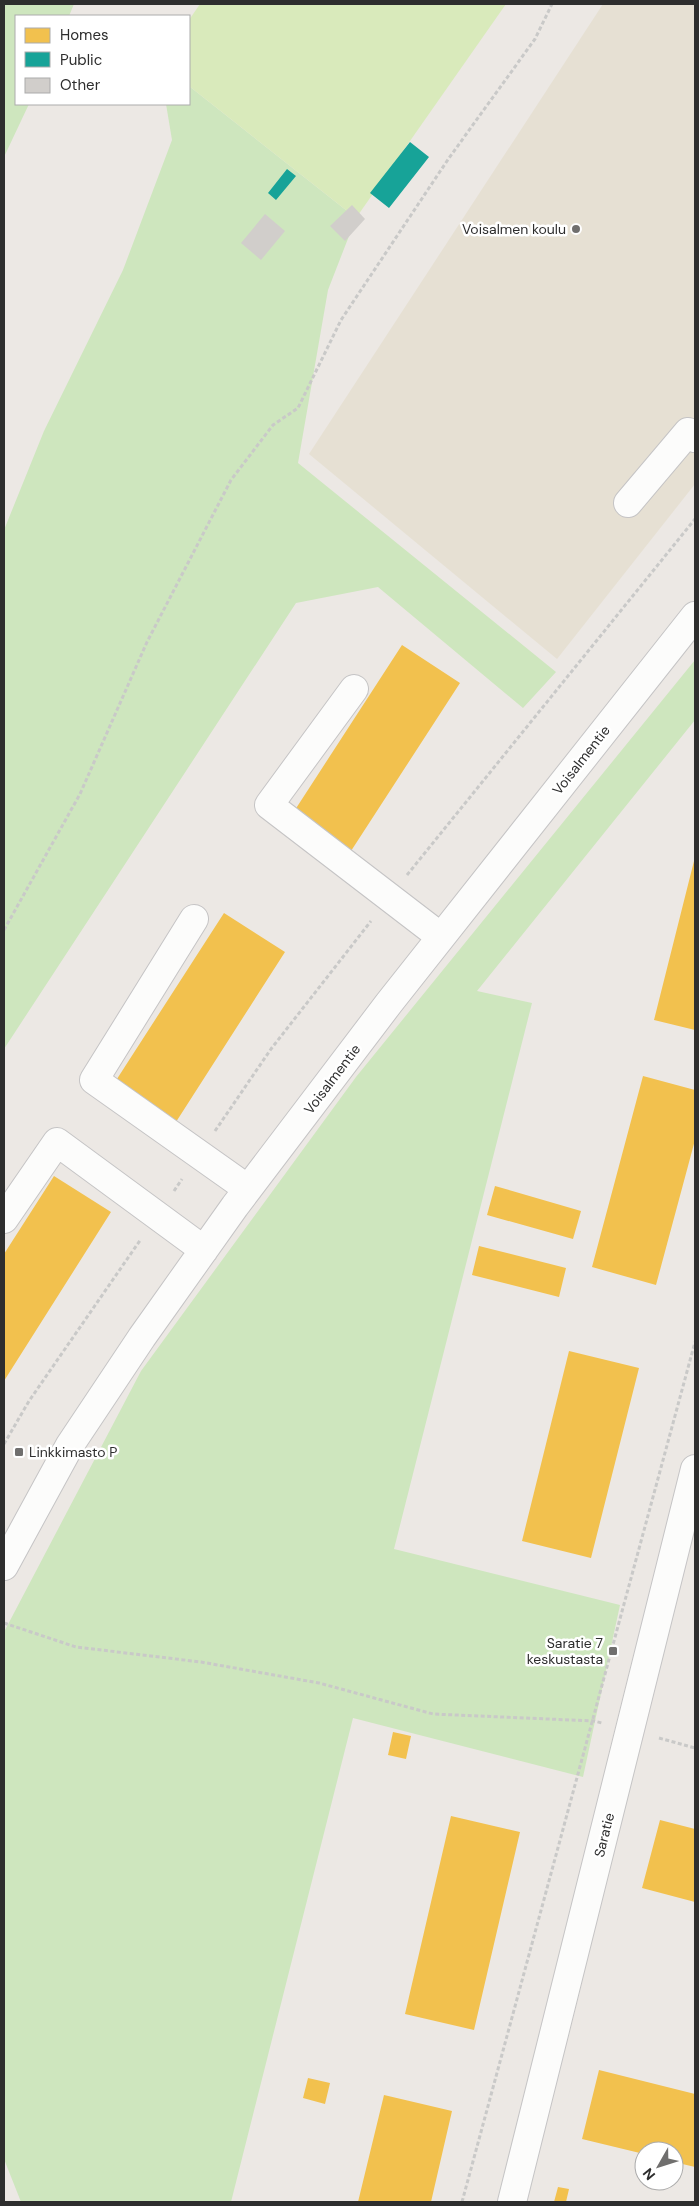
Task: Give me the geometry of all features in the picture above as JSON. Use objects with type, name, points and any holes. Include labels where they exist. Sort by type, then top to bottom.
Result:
[{"type":"street","points":[[628,503],[688,432],[695,438]]},
{"type":"street","name":"Voisalmentie","points":[[4,1566],[70,1445],[142,1337],[248,1189],[441,937],[695,616]]},
{"type":"street","points":[[354,689],[269,805],[441,937]]},
{"type":"street","points":[[194,918],[94,1080],[248,1189]]},
{"type":"street","points":[[4,1219],[57,1142],[204,1250]]},
{"type":"street","name":"Saratie","points":[[512,2202],[695,1469]]},
{"type":"path","points":[[4,930],[80,794],[147,642],[231,480],[273,425],[298,408],[341,320],[449,158],[535,39],[552,4]]},
{"type":"path","points":[[4,1444],[29,1402],[271,1049],[389,898],[695,519]]},
{"type":"path","points":[[462,2202],[594,1721],[695,1342]]},
{"type":"path","points":[[4,1623],[76,1647],[201,1662],[319,1683],[433,1714],[594,1721]]},
{"type":"shaded area","name":"Voisalmen koulu","points":[[603,4],[695,4],[695,484],[557,659],[309,454]]},
{"type":"green space","points":[[4,4],[74,4],[69,15],[15,15],[15,105],[29,105],[4,157]]},
{"type":"green space","points":[[200,4],[506,4],[356,218],[190,87],[190,19]]},
{"type":"green space","points":[[190,87],[356,218],[328,290],[298,463],[556,672],[523,708],[378,587],[296,603],[4,1049],[4,530],[44,431],[123,270],[172,140],[166,105],[190,105]]},
{"type":"green space","points":[[695,660],[695,720],[477,991],[532,1003],[394,1549],[620,1605],[583,1777],[353,1718],[231,2202],[21,2202],[4,2159],[4,1632],[141,1371],[356,1077]]},
{"type":"building: Homes","points":[[402,645],[460,683],[351,851],[293,813]]},
{"type":"building: Homes","points":[[695,857],[695,1030],[654,1020]]},
{"type":"building: Homes","points":[[224,913],[285,952],[176,1122],[115,1082]]},
{"type":"building: Homes","points":[[643,1076],[695,1090],[695,1140],[656,1285],[592,1267]]},
{"type":"building: Homes","points":[[54,1176],[111,1212],[4,1381],[4,1254]]},
{"type":"building: Homes","points":[[495,1186],[581,1211],[573,1239],[487,1215]]},
{"type":"building: Homes","points":[[479,1246],[566,1268],[559,1297],[472,1275]]},
{"type":"building: Homes","points":[[569,1351],[639,1368],[591,1558],[522,1541]]},
{"type":"building: Homes","points":[[393,1732],[411,1736],[406,1759],[388,1755]]},
{"type":"building: Homes","points":[[451,1816],[520,1832],[474,2030],[405,2014]]},
{"type":"building: Homes","points":[[660,1820],[695,1829],[695,1902],[642,1888]]},
{"type":"building: Homes","points":[[599,2070],[695,2094],[695,2167],[684,2164],[684,2141],[634,2141],[634,2152],[582,2139]]},
{"type":"building: Homes","points":[[308,2078],[330,2083],[325,2104],[303,2098]]},
{"type":"building: Homes","points":[[384,2095],[452,2111],[431,2202],[358,2202]]},
{"type":"building: Homes","points":[[558,2187],[569,2189],[566,2202],[554,2202]]},
{"type":"building: Public","points":[[410,142],[429,157],[389,208],[370,193]]},
{"type":"building: Public","points":[[287,169],[296,176],[276,200],[268,193]]},
{"type":"building: Other","points":[[352,205],[365,219],[345,241],[330,226]]},
{"type":"building: Other","points":[[265,214],[285,231],[261,260],[241,243]]},
{"type":"place","name":"Voisalmen koulu","points":[[576,229]]},
{"type":"place","name":"Linkkimasto P","points":[[19,1452]]},
{"type":"place","name":"Saratie 7 keskustasta","points":[[613,1651]]}]
